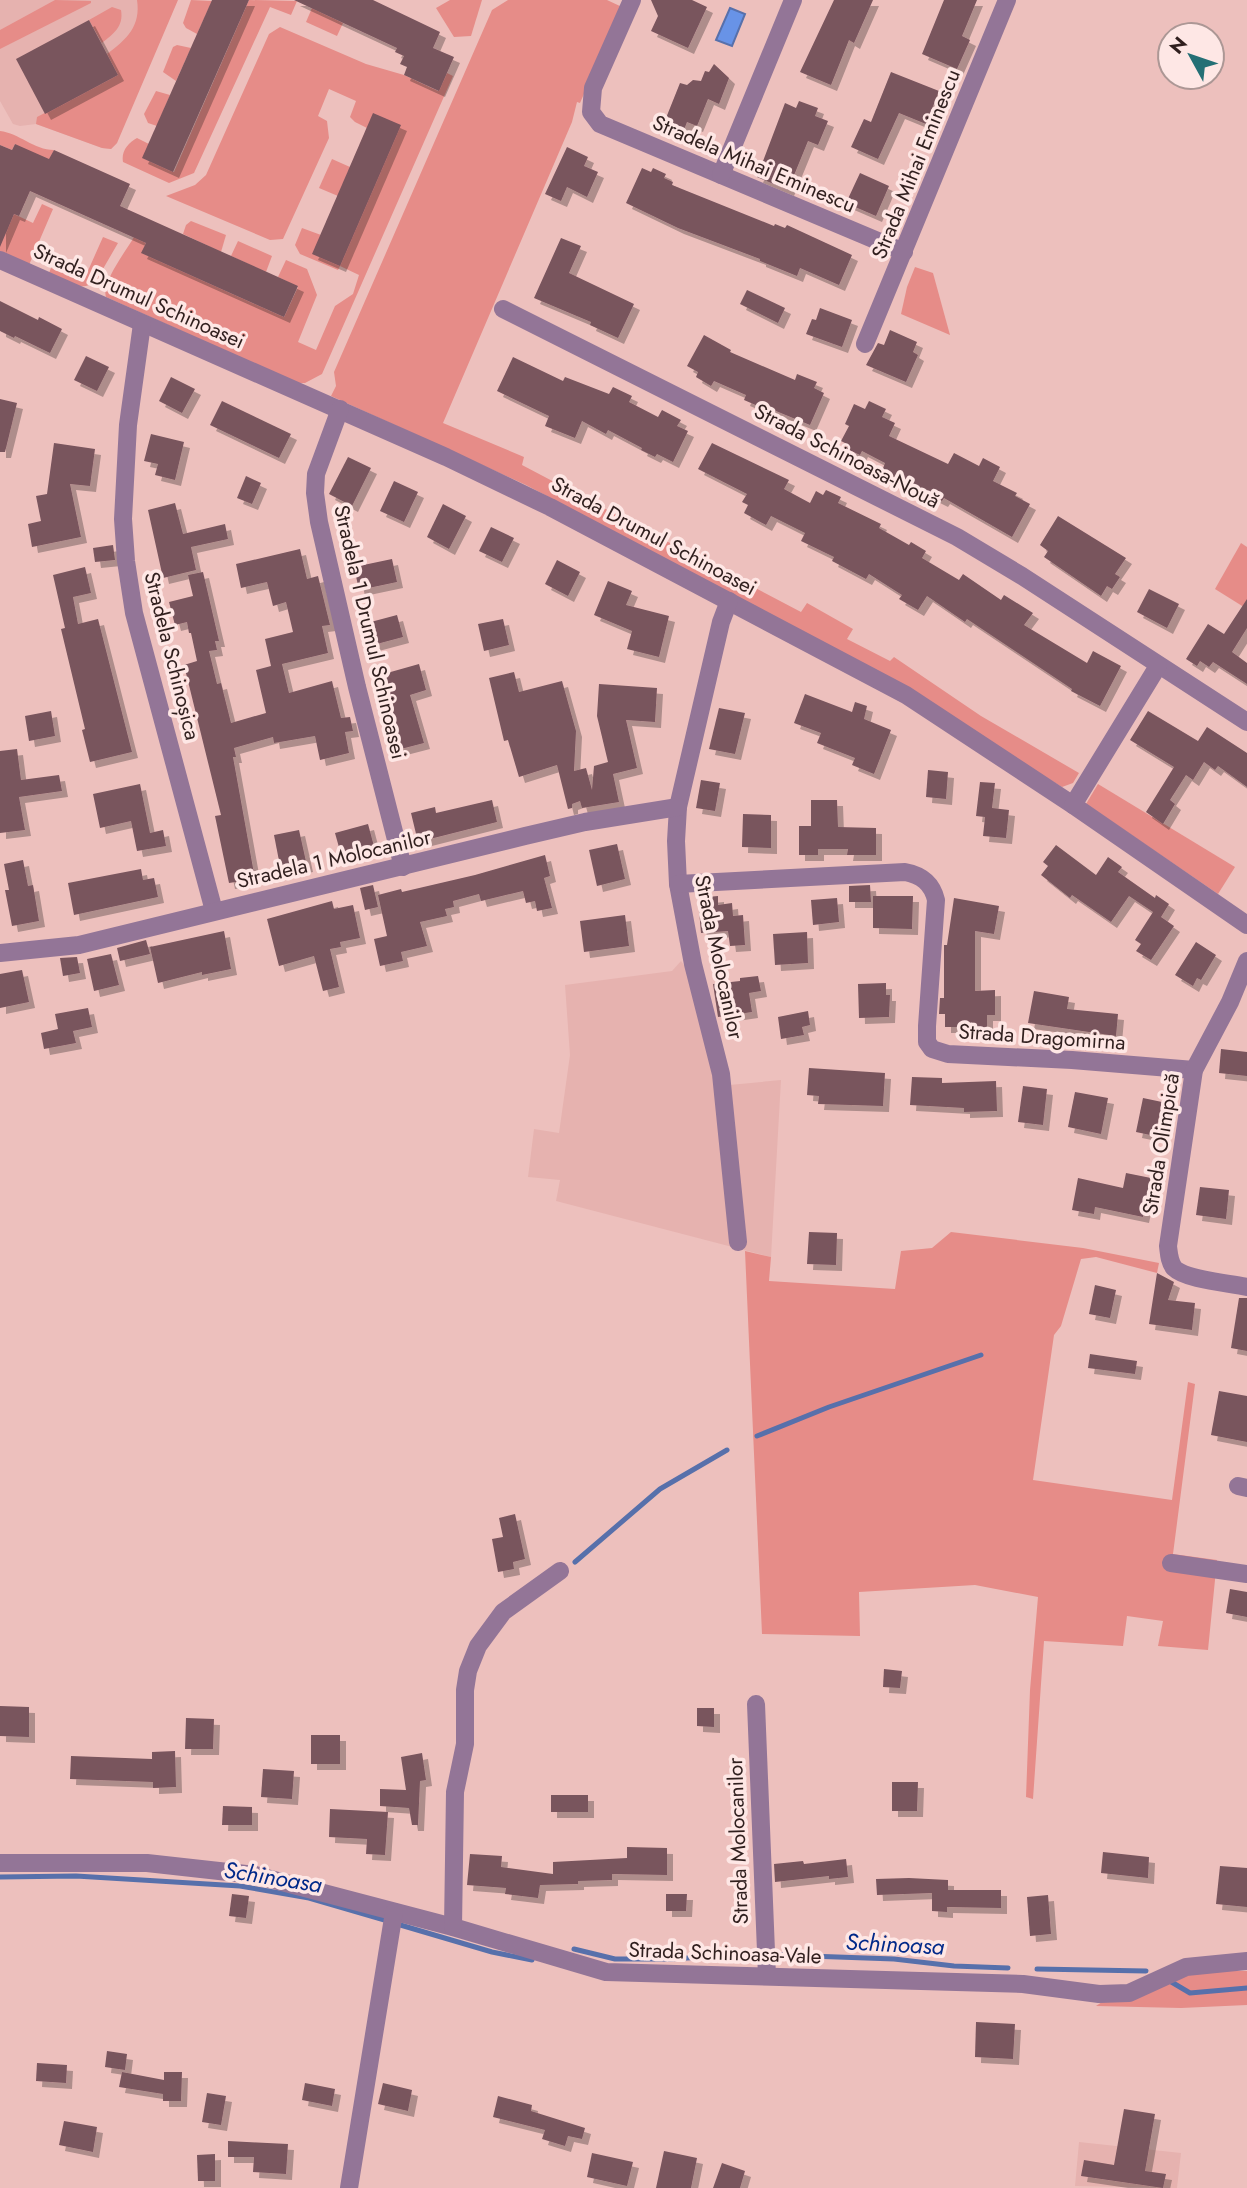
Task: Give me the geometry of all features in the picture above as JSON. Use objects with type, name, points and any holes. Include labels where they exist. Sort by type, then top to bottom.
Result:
[{"type":"street","name":"Stradela Mihai Eminescu","points":[[632,0],[593,88],[592,111],[600,124],[904,252]]},
{"type":"street","points":[[721,175],[793,0]]},
{"type":"street","name":"Strada Mihai Eminescu","points":[[865,344],[1007,0]]},
{"type":"street","name":"Strada Drumul Schinoasei","points":[[0,260],[340,409],[550,508],[906,695],[1073,805],[1247,925]]},
{"type":"street","name":"Strada Schinoasa-Nouă","points":[[503,309],[957,537],[1247,722]]},
{"type":"street","name":"Stradela Schinoșica","points":[[142,324],[128,425],[123,519],[126,561],[134,613],[214,911]]},
{"type":"street","name":"Stradela 1 Drumul Schinoasei","points":[[340,409],[316,474],[315,493],[319,522],[357,687],[404,867]]},
{"type":"street","name":"Strada Molocanilor","points":[[729,601],[678,807],[676,841],[678,884],[693,964],[722,1073],[738,1242]]},
{"type":"street","points":[[1073,805],[1158,666]]},
{"type":"street","name":"Stradela 1 Molocanilor","points":[[0,953],[79,944],[585,822],[678,807]]},
{"type":"street","name":"Strada Dragomirna","points":[[678,884],[905,872],[914,874],[927,882],[936,900],[927,1026],[927,1042],[932,1049],[948,1054],[1194,1070]]},
{"type":"street","name":"Strada Olimpică","points":[[1247,961],[1230,1002],[1194,1070],[1168,1246],[1172,1266],[1190,1276],[1247,1287]]},
{"type":"street","points":[[1171,1563],[1247,1574]]},
{"type":"street","points":[[453,1927],[455,1792],[465,1744],[465,1690],[468,1671],[478,1646],[503,1612],[560,1571]]},
{"type":"street","name":"Strada Molocanilor","points":[[756,1704],[767,1976]]},
{"type":"street","name":"Strada Schinoasa-Vale","points":[[0,1863],[147,1863],[255,1875],[393,1919],[453,1927],[606,1972],[1023,1984],[1099,1994],[1129,1993],[1186,1967],[1247,1961]]},
{"type":"street","points":[[349,2188],[393,1919]]},
{"type":"shaded area","points":[[0,0],[153,0],[117,143],[111,149],[36,124],[13,124],[0,101]]},
{"type":"shaded area","points":[[55,0],[91,3],[0,49],[0,30]]},
{"type":"shaded area","points":[[137,0],[178,0],[117,143],[111,149],[102,148],[36,124],[37,117],[118,75],[107,54],[121,43],[135,25]]},
{"type":"shaded area","points":[[191,0],[212,1],[197,34],[183,23]]},
{"type":"shaded area","points":[[249,0],[297,1],[291,15],[270,7],[194,173],[169,183],[123,162],[126,148],[137,138],[149,144],[143,158],[174,172]]},
{"type":"shaded area","points":[[450,0],[482,0],[471,36],[454,37],[436,8]]},
{"type":"shaded area","points":[[508,0],[607,0],[622,7],[580,103],[577,102],[572,122],[443,423],[524,457],[522,465],[801,612],[807,603],[853,629],[847,639],[890,661],[894,657],[981,716],[1079,773],[1073,783],[1062,787],[806,633],[526,485],[331,396],[336,386],[334,372],[492,10]]},
{"type":"shaded area","points":[[112,7],[121,10],[121,21],[117,30],[102,43],[89,20]]},
{"type":"shaded area","points":[[312,8],[343,23],[337,36],[306,22]]},
{"type":"shaded area","points":[[280,27],[438,91],[447,73],[453,76],[322,374],[305,383],[297,383],[106,297],[105,291],[120,258],[134,237],[146,243],[142,253],[284,317],[298,287],[278,277],[286,260],[307,269],[317,295],[298,342],[316,350],[335,306],[353,294],[359,275],[340,266],[338,270],[300,254],[295,245],[302,228],[321,235],[367,128],[350,117],[356,101],[329,89],[318,116],[327,121],[329,138],[283,239],[270,240],[166,196],[195,185],[206,175],[269,34]]},
{"type":"shaded area","points":[[177,45],[191,48],[176,81],[163,72],[173,47]]},
{"type":"shaded area","points":[[156,91],[170,95],[157,126],[148,123],[144,114]]},
{"type":"shaded area","points":[[0,131],[54,150],[43,174],[15,144],[12,150],[0,145]]},
{"type":"shaded area","points":[[332,159],[350,167],[338,196],[319,188]]},
{"type":"shaded area","points":[[42,204],[53,209],[29,265],[0,252],[0,224],[8,227],[14,214],[33,223]]},
{"type":"shaded area","points":[[191,221],[226,235],[221,252],[183,234],[186,225]]},
{"type":"shaded area","points":[[103,237],[118,243],[96,281],[90,285],[79,286],[49,273],[51,268],[83,282]]},
{"type":"shaded area","points":[[238,241],[272,256],[266,272],[231,256]]},
{"type":"shaded area","points":[[915,267],[933,273],[950,335],[901,314]]},
{"type":"shaded area","points":[[1241,543],[1247,547],[1247,609],[1215,589]]},
{"type":"shaded area","points":[[1098,784],[1235,867],[1218,894],[1086,804]]},
{"type":"shaded area","points":[[681,961],[692,976],[719,1086],[781,1080],[771,1257],[556,1201],[560,1180],[528,1177],[534,1129],[559,1133],[570,1055],[565,985],[672,971]]},
{"type":"shaded area","points":[[951,1232],[1083,1248],[1159,1263],[1157,1273],[1096,1257],[1081,1259],[1061,1326],[1054,1335],[1033,1480],[1172,1500],[1188,1382],[1195,1384],[1173,1554],[1217,1560],[1208,1650],[1158,1646],[1163,1621],[1127,1616],[1123,1646],[1044,1641],[1033,1799],[1026,1797],[1030,1690],[1038,1597],[975,1585],[859,1592],[860,1636],[762,1634],[745,1251],[771,1257],[769,1281],[895,1289],[901,1251],[932,1248]]},
{"type":"shaded area","points":[[1191,1971],[1247,1971],[1247,2005],[1181,2008],[1096,2006],[1108,1998]]},
{"type":"shaded area","points":[[1079,2142],[1181,2153],[1177,2188],[1075,2186]]},
{"type":"water","points":[[730,8],[745,14],[732,46],[716,40]]},
{"type":"building","points":[[212,0],[249,0],[173,172],[142,158]]},
{"type":"building","points":[[294,0],[373,0],[440,32],[433,48],[454,57],[439,91],[404,75],[407,67],[400,64],[404,56],[395,52],[397,48]]},
{"type":"building","points":[[651,0],[692,0],[707,7],[688,48],[651,31],[658,16]]},
{"type":"building","points":[[834,0],[873,0],[854,43],[849,40],[831,85],[800,72]]},
{"type":"building","points":[[944,0],[977,0],[962,36],[970,40],[957,69],[922,54]]},
{"type":"building","points":[[89,20],[118,75],[45,114],[16,59]]},
{"type":"building","points":[[714,64],[729,78],[719,104],[708,99],[697,126],[687,122],[682,135],[662,128],[680,83],[687,85],[693,80],[701,81],[705,71],[709,72]]},
{"type":"building","points":[[891,72],[939,91],[926,124],[899,113],[878,159],[851,147],[864,119],[871,122]]},
{"type":"building","points":[[799,101],[818,108],[815,116],[828,121],[818,145],[808,141],[788,190],[757,177],[785,103],[796,108]]},
{"type":"building","points":[[373,113],[401,125],[340,266],[312,254]]},
{"type":"building","points":[[15,144],[49,159],[54,150],[130,184],[120,206],[298,286],[284,317],[141,253],[146,243],[30,191],[19,216],[14,214],[0,247],[0,145],[12,150]]},
{"type":"building","points":[[567,147],[588,157],[584,166],[598,172],[587,197],[567,187],[561,201],[545,194]]},
{"type":"building","points":[[642,168],[651,172],[653,168],[666,174],[664,178],[673,182],[672,185],[774,226],[775,224],[785,228],[787,225],[852,255],[839,285],[800,268],[797,276],[678,228],[626,203]]},
{"type":"building","points":[[860,173],[889,186],[876,216],[846,203]]},
{"type":"building","points":[[561,238],[581,246],[569,273],[634,304],[618,338],[590,325],[591,322],[534,298]]},
{"type":"building","points":[[747,290],[785,308],[778,323],[740,304]]},
{"type":"building","points":[[0,301],[62,329],[50,353],[0,331]]},
{"type":"building","points":[[820,308],[852,320],[842,347],[806,334],[812,319],[816,320]]},
{"type":"building","points":[[890,330],[917,342],[913,352],[918,355],[906,382],[866,365],[878,343],[884,345]]},
{"type":"building","points":[[704,335],[731,350],[730,352],[795,380],[797,374],[817,382],[814,388],[824,393],[810,425],[744,400],[746,395],[714,381],[711,386],[696,377],[698,372],[687,366]]},
{"type":"building","points":[[86,356],[109,367],[97,391],[74,380]]},
{"type":"building","points":[[513,357],[563,381],[565,377],[609,394],[613,387],[632,396],[629,402],[658,417],[662,410],[681,420],[677,426],[688,431],[673,462],[657,454],[655,457],[608,430],[606,434],[582,421],[575,438],[545,426],[549,416],[497,391]]},
{"type":"building","points":[[171,377],[195,389],[182,413],[159,401]]},
{"type":"building","points":[[0,399],[17,403],[5,452],[0,452]]},
{"type":"building","points":[[222,401],[291,434],[279,458],[210,425]]},
{"type":"building","points":[[869,401],[886,409],[882,417],[895,423],[889,436],[948,464],[954,453],[979,466],[983,458],[1000,467],[993,481],[1017,493],[1015,496],[1030,504],[1012,537],[944,498],[942,501],[882,471],[885,463],[862,451],[860,455],[847,449],[849,445],[841,441],[849,426],[845,424],[854,404],[865,409]]},
{"type":"building","points":[[151,434],[184,442],[175,480],[155,475],[158,464],[144,461]]},
{"type":"building","points":[[54,443],[95,449],[90,486],[70,484],[81,537],[32,547],[28,524],[41,521],[36,496],[47,494]]},
{"type":"building","points":[[712,443],[789,480],[784,489],[810,503],[816,491],[823,495],[826,490],[841,497],[838,503],[881,524],[879,528],[909,545],[911,542],[926,551],[922,558],[959,580],[963,574],[1001,600],[1004,595],[1033,613],[1024,625],[1087,663],[1093,651],[1121,666],[1100,706],[1071,691],[1072,689],[967,619],[965,622],[927,596],[918,610],[899,599],[902,595],[869,574],[866,579],[832,561],[834,557],[801,541],[805,533],[771,516],[766,525],[744,513],[748,505],[742,502],[747,494],[698,469]]},
{"type":"building","points":[[348,457],[371,468],[352,506],[329,494]]},
{"type":"building","points":[[246,476],[261,483],[252,504],[237,498]]},
{"type":"building","points":[[394,481],[418,492],[404,522],[380,511]]},
{"type":"building","points":[[175,503],[183,534],[225,524],[228,539],[191,547],[196,570],[163,578],[148,510]]},
{"type":"building","points":[[443,504],[466,516],[449,549],[427,537]]},
{"type":"building","points":[[1058,516],[1126,558],[1115,574],[1120,577],[1112,589],[1107,586],[1101,596],[1044,557],[1048,551],[1040,545]]},
{"type":"building","points":[[491,527],[514,538],[502,562],[479,551]]},
{"type":"building","points":[[113,545],[115,560],[95,562],[93,548]]},
{"type":"building","points":[[300,549],[307,579],[318,576],[330,625],[322,626],[328,653],[282,664],[289,693],[332,681],[341,718],[350,717],[353,731],[345,732],[349,753],[320,760],[315,736],[274,743],[273,737],[234,748],[236,757],[233,757],[255,879],[229,883],[215,816],[221,815],[184,665],[197,661],[187,622],[175,625],[169,602],[193,596],[188,575],[203,572],[219,641],[215,641],[217,650],[209,651],[217,684],[221,683],[231,723],[266,713],[256,670],[271,666],[265,639],[293,632],[286,602],[273,606],[267,582],[241,588],[236,564]]},
{"type":"building","points":[[392,559],[397,582],[359,590],[354,567]]},
{"type":"building","points":[[557,560],[580,572],[568,596],[545,584]]},
{"type":"building","points":[[85,567],[91,593],[73,597],[78,624],[98,619],[132,752],[90,762],[82,730],[85,729],[61,629],[65,628],[53,575]]},
{"type":"building","points":[[608,581],[632,591],[626,605],[669,616],[659,657],[627,649],[632,631],[594,615]]},
{"type":"building","points":[[1149,589],[1179,604],[1167,628],[1137,612]]},
{"type":"building","points":[[1247,599],[1247,628],[1232,652],[1247,663],[1247,684],[1213,662],[1209,667],[1200,661],[1197,666],[1186,659],[1208,624],[1224,634]]},
{"type":"building","points":[[397,615],[403,637],[373,645],[367,623]]},
{"type":"building","points":[[503,619],[509,645],[484,651],[478,624]]},
{"type":"building","points":[[419,664],[426,690],[410,695],[424,743],[397,750],[390,725],[394,724],[380,675]]},
{"type":"building","points":[[514,672],[519,692],[562,681],[576,731],[574,771],[586,768],[592,790],[594,766],[608,762],[597,716],[599,684],[657,688],[655,722],[626,720],[637,768],[613,774],[619,802],[582,808],[580,801],[568,809],[557,765],[519,777],[508,740],[504,741],[489,678]]},
{"type":"building","points":[[805,694],[852,712],[855,702],[867,706],[864,719],[891,730],[874,774],[852,765],[855,758],[817,743],[821,733],[794,723]]},
{"type":"building","points":[[719,708],[745,713],[735,754],[709,749]]},
{"type":"building","points":[[51,711],[55,736],[29,741],[25,716]]},
{"type":"building","points":[[1148,711],[1198,741],[1207,727],[1247,753],[1247,787],[1218,766],[1215,770],[1204,762],[1193,780],[1186,775],[1170,800],[1175,804],[1163,824],[1146,812],[1174,767],[1130,740]]},
{"type":"building","points":[[17,749],[21,780],[59,775],[62,791],[19,797],[25,830],[0,833],[0,751]]},
{"type":"building","points":[[928,770],[948,772],[946,799],[926,797]]},
{"type":"building","points":[[701,780],[720,783],[715,811],[696,808]]},
{"type":"building","points":[[980,782],[995,783],[992,808],[1009,810],[1006,838],[983,836],[985,817],[976,816]]},
{"type":"building","points":[[140,784],[150,833],[163,830],[166,846],[137,851],[131,821],[100,828],[93,794]]},
{"type":"building","points":[[492,800],[497,822],[418,842],[411,813],[435,807],[436,813]]},
{"type":"building","points":[[811,800],[837,800],[838,827],[876,828],[876,855],[847,855],[848,849],[818,849],[818,855],[799,855],[799,826],[811,826]]},
{"type":"building","points":[[743,814],[771,815],[771,848],[742,847]]},
{"type":"building","points":[[368,824],[375,850],[342,858],[335,833]]},
{"type":"building","points":[[299,830],[307,866],[281,871],[274,835]]},
{"type":"building","points":[[617,844],[625,879],[597,886],[589,850]]},
{"type":"building","points":[[1056,845],[1096,875],[1108,857],[1122,867],[1118,872],[1155,898],[1156,895],[1169,904],[1161,917],[1174,926],[1151,960],[1136,951],[1141,944],[1135,940],[1153,912],[1129,896],[1111,922],[1072,895],[1070,898],[1041,875],[1048,866],[1043,862]]},
{"type":"building","points":[[545,855],[550,876],[544,878],[552,908],[537,911],[535,901],[526,903],[523,891],[481,901],[479,894],[453,901],[454,907],[445,909],[447,916],[420,922],[427,946],[401,952],[403,961],[380,966],[374,939],[387,936],[378,895],[475,875]]},
{"type":"building","points":[[23,860],[28,886],[33,885],[39,921],[12,926],[5,890],[9,890],[4,864]]},
{"type":"building","points":[[141,869],[143,880],[154,878],[158,897],[74,915],[68,883]]},
{"type":"building","points":[[373,885],[378,907],[365,910],[360,888]]},
{"type":"building","points":[[870,885],[871,902],[849,902],[849,886]]},
{"type":"building","points":[[718,896],[718,905],[732,903],[733,916],[743,915],[745,945],[730,946],[728,931],[701,933],[698,898]]},
{"type":"building","points":[[873,896],[913,896],[912,929],[873,928]]},
{"type":"building","points":[[837,898],[839,922],[813,925],[811,900]]},
{"type":"building","points":[[954,898],[999,906],[994,934],[975,931],[975,991],[995,990],[995,1015],[987,1015],[987,1035],[966,1036],[966,1027],[945,1027],[945,1014],[939,1014],[940,998],[944,998],[944,945],[947,945]]},
{"type":"building","points":[[332,901],[334,909],[353,905],[360,938],[340,942],[341,947],[330,949],[339,987],[323,991],[314,956],[279,966],[267,919]]},
{"type":"building","points":[[625,915],[629,946],[584,952],[580,921]]},
{"type":"building","points":[[224,931],[231,969],[202,975],[202,972],[158,983],[150,947]]},
{"type":"building","points":[[807,932],[808,963],[775,965],[773,934]]},
{"type":"building","points":[[146,940],[150,954],[120,961],[117,948]]},
{"type":"building","points":[[1196,942],[1216,955],[1201,980],[1197,978],[1193,986],[1175,975]]},
{"type":"building","points":[[111,954],[119,985],[94,991],[87,959]]},
{"type":"building","points":[[77,957],[80,973],[63,976],[60,958]]},
{"type":"building","points":[[22,970],[29,1002],[0,1008],[0,974]]},
{"type":"building","points":[[758,976],[761,991],[749,993],[752,1012],[718,1017],[713,984]]},
{"type":"building","points":[[886,983],[886,995],[890,995],[889,1017],[859,1018],[858,984]]},
{"type":"building","points":[[1034,991],[1069,997],[1067,1009],[1118,1014],[1116,1036],[1028,1023]]},
{"type":"building","points":[[88,1008],[92,1027],[73,1031],[76,1043],[44,1049],[41,1033],[58,1029],[55,1014]]},
{"type":"building","points":[[808,1011],[810,1025],[802,1027],[804,1035],[781,1039],[778,1017]]},
{"type":"building","points":[[1221,1049],[1247,1052],[1247,1076],[1219,1073]]},
{"type":"building","points":[[809,1068],[885,1073],[883,1106],[818,1104],[819,1096],[807,1095]]},
{"type":"building","points":[[912,1077],[942,1078],[942,1083],[996,1081],[997,1111],[964,1112],[964,1108],[910,1105]]},
{"type":"building","points":[[1023,1086],[1047,1089],[1043,1125],[1018,1122]]},
{"type":"building","points":[[1075,1092],[1108,1098],[1101,1134],[1068,1127]]},
{"type":"building","points":[[1143,1098],[1162,1102],[1155,1136],[1136,1132]]},
{"type":"building","points":[[1126,1173],[1151,1178],[1143,1217],[1095,1207],[1094,1214],[1072,1210],[1078,1178],[1123,1188]]},
{"type":"building","points":[[1200,1187],[1229,1190],[1226,1219],[1196,1215]]},
{"type":"building","points":[[809,1232],[837,1233],[836,1265],[807,1264]]},
{"type":"building","points":[[1157,1273],[1174,1282],[1168,1300],[1195,1303],[1192,1330],[1149,1324]]},
{"type":"building","points":[[1095,1285],[1116,1290],[1110,1318],[1089,1314]]},
{"type":"building","points":[[1239,1298],[1247,1298],[1247,1351],[1231,1348]]},
{"type":"building","points":[[1090,1354],[1137,1361],[1135,1374],[1088,1368]]},
{"type":"building","points":[[1219,1391],[1247,1396],[1247,1442],[1211,1435]]},
{"type":"building","points":[[515,1514],[525,1559],[513,1562],[514,1569],[498,1572],[492,1539],[503,1537],[499,1518]]},
{"type":"building","points":[[1230,1589],[1247,1592],[1247,1617],[1226,1613]]},
{"type":"building","points":[[884,1669],[902,1671],[900,1688],[883,1687]]},
{"type":"building","points":[[0,1706],[29,1707],[29,1737],[0,1736]]},
{"type":"building","points":[[697,1708],[714,1708],[714,1727],[697,1726]]},
{"type":"building","points":[[186,1718],[214,1719],[213,1749],[185,1749]]},
{"type":"building","points":[[311,1735],[340,1735],[340,1764],[311,1764]]},
{"type":"building","points":[[175,1751],[176,1787],[153,1788],[153,1782],[70,1779],[71,1756],[152,1759],[152,1752]]},
{"type":"building","points":[[422,1753],[426,1780],[420,1781],[418,1825],[412,1825],[409,1808],[380,1806],[380,1789],[406,1790],[401,1757]]},
{"type":"building","points":[[263,1769],[294,1771],[292,1799],[261,1797]]},
{"type":"building","points":[[892,1782],[918,1782],[917,1811],[892,1811]]},
{"type":"building","points":[[551,1795],[588,1795],[588,1812],[551,1812]]},
{"type":"building","points":[[223,1806],[252,1807],[252,1825],[222,1825]]},
{"type":"building","points":[[330,1809],[388,1812],[385,1855],[366,1854],[367,1839],[329,1837]]},
{"type":"building","points":[[627,1847],[667,1848],[667,1875],[612,1874],[612,1880],[540,1885],[538,1898],[505,1894],[506,1888],[467,1885],[470,1854],[502,1856],[501,1867],[553,1874],[553,1862],[627,1858]]},
{"type":"building","points":[[1103,1852],[1149,1857],[1148,1878],[1101,1873]]},
{"type":"building","points":[[846,1859],[848,1877],[829,1879],[829,1876],[775,1882],[774,1864]]},
{"type":"building","points":[[1220,1866],[1247,1868],[1247,1907],[1216,1904]]},
{"type":"building","points":[[876,1879],[948,1880],[948,1890],[1001,1890],[1001,1908],[947,1907],[947,1912],[932,1911],[932,1893],[877,1895]]},
{"type":"building","points":[[232,1894],[249,1896],[246,1918],[229,1916]]},
{"type":"building","points":[[666,1894],[687,1894],[686,1911],[666,1911]]},
{"type":"building","points":[[1048,1895],[1051,1934],[1030,1936],[1027,1897]]},
{"type":"building","points":[[976,2022],[1015,2024],[1013,2059],[975,2057]]},
{"type":"building","points":[[107,2051],[127,2054],[125,2070],[105,2067]]},
{"type":"building","points":[[37,2063],[67,2065],[66,2083],[36,2081]]},
{"type":"building","points":[[122,2072],[164,2080],[164,2072],[182,2072],[181,2101],[163,2101],[163,2094],[119,2087]]},
{"type":"building","points":[[305,2083],[335,2089],[332,2106],[302,2100]]},
{"type":"building","points":[[383,2083],[412,2090],[408,2111],[378,2104]]},
{"type":"building","points":[[207,2093],[226,2096],[221,2125],[202,2122]]},
{"type":"building","points":[[498,2096],[532,2105],[531,2111],[585,2128],[582,2139],[568,2136],[565,2146],[542,2139],[545,2130],[493,2117]]},
{"type":"building","points":[[1124,2109],[1155,2114],[1145,2171],[1166,2174],[1163,2188],[1081,2176],[1084,2160],[1114,2165]]},
{"type":"building","points":[[64,2121],[97,2127],[93,2152],[59,2145]]},
{"type":"building","points":[[228,2141],[288,2144],[286,2174],[253,2172],[254,2157],[228,2157]]},
{"type":"building","points":[[664,2151],[697,2158],[691,2188],[656,2188]]},
{"type":"building","points":[[592,2153],[633,2162],[627,2186],[587,2177]]},
{"type":"building","points":[[215,2154],[215,2181],[198,2181],[197,2155]]},
{"type":"building","points":[[722,2163],[745,2171],[740,2188],[713,2188]]},
{"type":"waterway","points":[[757,1436],[829,1407],[981,1355]]},
{"type":"waterway","points":[[575,1562],[660,1489],[727,1450]]},
{"type":"waterway","name":"Schinoasa","points":[[0,1877],[76,1876],[240,1886],[309,1898],[388,1921]]},
{"type":"waterway","name":"Schinoasa","points":[[397,1924],[492,1952],[532,1960]]},
{"type":"waterway","name":"Schinoasa","points":[[574,1949],[615,1959],[753,1954]]},
{"type":"waterway","name":"Schinoasa","points":[[781,1955],[894,1959],[954,1966],[1008,1968]]},
{"type":"waterway","name":"Schinoasa","points":[[1037,1969],[1146,1971]]},
{"type":"waterway","name":"Schinoasa","points":[[1168,1980],[1190,1993],[1247,1988]]}]
